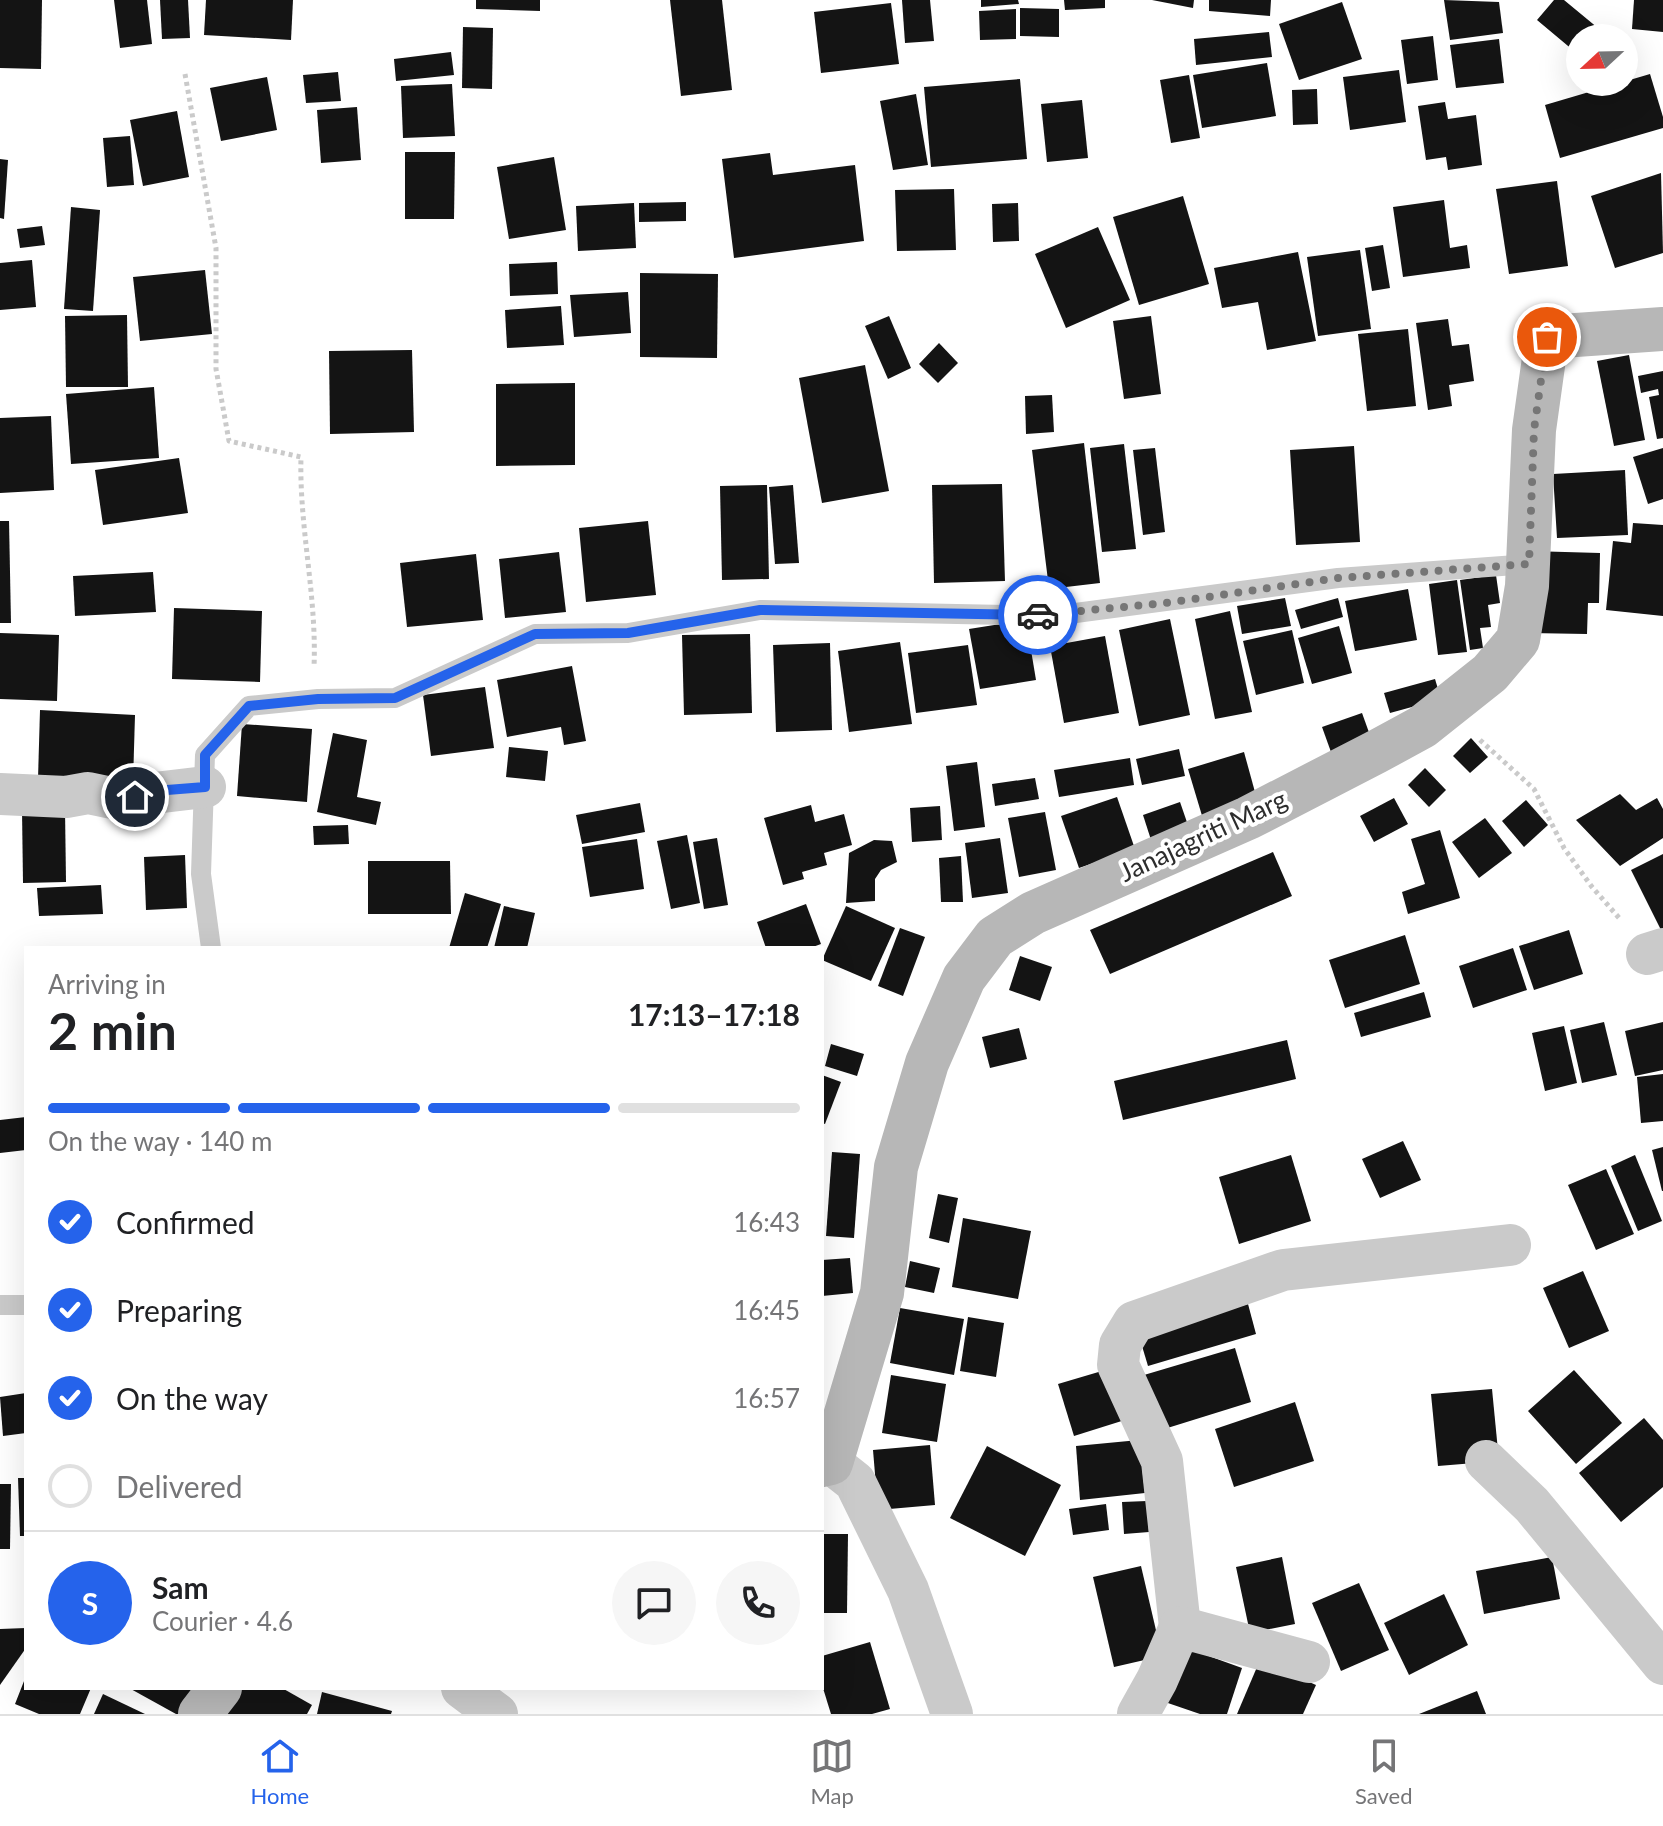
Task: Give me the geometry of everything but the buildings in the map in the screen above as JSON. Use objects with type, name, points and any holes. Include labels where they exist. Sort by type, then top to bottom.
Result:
[{"type":"street","name":"Janajagriti Marg","points":[[826,1464],[882,1293],[896,1167],[927,1063],[964,978],[995,937],[1033,913],[1248,818],[1422,727],[1490,673],[1518,640],[1529,564],[1534,430],[1547,337],[1663,329]]},
{"type":"street","points":[[0,794],[66,797],[88,793],[112,798],[205,787]]},
{"type":"street","points":[[1138,1714],[1180,1627],[1162,1461],[1118,1365],[1120,1345],[1134,1322],[1283,1270],[1510,1245]]},
{"type":"street","points":[[1486,1461],[1540,1514],[1663,1664]]},
{"type":"street","points":[[826,1464],[855,1482],[908,1590],[952,1714]]},
{"type":"street","points":[[1180,1627],[1309,1662]]},
{"type":"street","points":[[200,1714],[218,1690]]},
{"type":"street","points":[[465,1690],[497,1714]]},
{"type":"lane","points":[[211,946],[201,874],[205,755],[249,706],[313,699],[395,698],[535,634],[628,633],[760,610],[1053,616],[1338,578],[1529,564]]},
{"type":"lane","points":[[0,1305],[24,1305]]},
{"type":"path","points":[[185,74],[216,248],[216,369],[229,441],[301,457],[315,648],[313,699]]},
{"type":"path","points":[[1447,709],[1534,789],[1564,848],[1592,887],[1655,951]]},
{"type":"way so far","points":[[1038,615],[1166,603],[1338,578],[1529,564],[1534,430],[1547,337]]},
{"type":"route","points":[[135,797],[167,790],[205,787],[205,755],[249,706],[318,699],[395,698],[535,634],[628,633],[760,610],[1038,615]]}]
